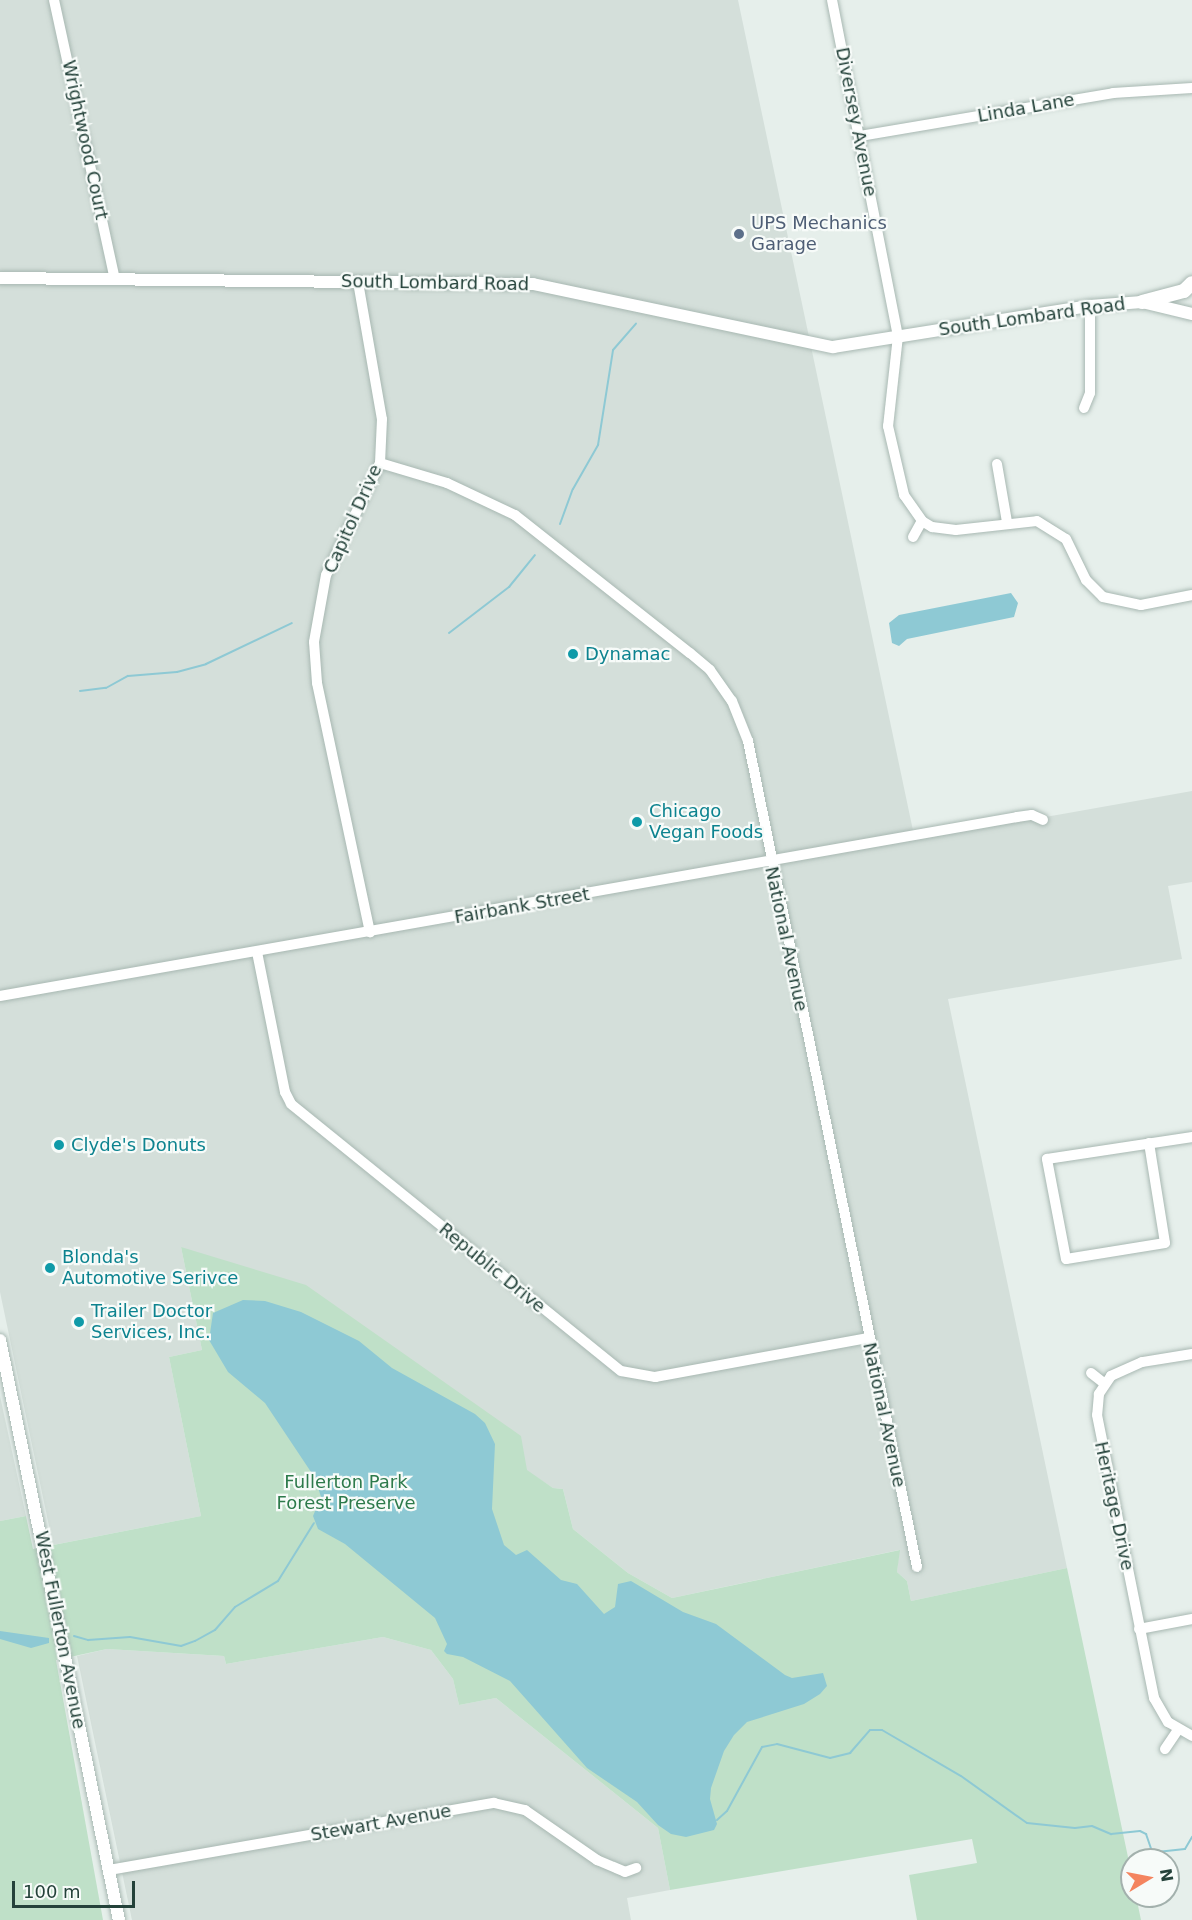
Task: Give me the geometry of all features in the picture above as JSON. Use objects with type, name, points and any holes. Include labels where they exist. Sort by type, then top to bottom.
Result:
[{"type":"main road","points":[[1142,302],[1184,291],[1192,283]]},
{"type":"street","name":"Wrightwood Court","points":[[54,0],[115,279]]},
{"type":"street","name":"Diversey Avenue","points":[[832,0],[903,335],[888,426],[904,495],[922,521]]},
{"type":"street","name":"Linda Lane","points":[[860,136],[1113,93],[1192,88]]},
{"type":"street","name":"South Lombard Road","points":[[0,278],[533,284],[833,347],[1090,306],[1142,302],[1192,314]]},
{"type":"street","name":"Capitol Drive","points":[[358,282],[382,419],[380,463],[326,575],[314,642],[317,683],[370,932]]},
{"type":"street","points":[[1084,408],[1090,393],[1090,306]]},
{"type":"street","name":"National Avenue","points":[[380,463],[447,483],[515,515],[711,670],[732,701],[745,731],[868,1338],[917,1567]]},
{"type":"street","points":[[997,464],[1007,522]]},
{"type":"street","points":[[913,537],[922,521],[932,527],[956,530],[1007,522],[1036,521],[1054,529],[1072,546],[1093,589],[1110,600],[1142,604],[1192,595]]},
{"type":"street","name":"Fairbank Street","points":[[0,996],[1017,817],[1032,815],[1043,820]]},
{"type":"street","name":"Republic Drive","points":[[257,952],[285,1092],[291,1104],[621,1371],[655,1377],[868,1338]]},
{"type":"street","points":[[1149,1143],[1165,1243],[1066,1259],[1047,1159],[1149,1143],[1192,1137]]},
{"type":"street","name":"West Fullerton Avenue","points":[[0,1340],[119,1920]]},
{"type":"street","points":[[1091,1373],[1104,1383],[1111,1376],[1142,1362],[1192,1353]]},
{"type":"street","name":"Heritage Drive","points":[[1104,1383],[1096,1415],[1099,1436],[1154,1698],[1168,1722],[1178,1730],[1192,1736]]},
{"type":"street","points":[[1139,1629],[1192,1619]]},
{"type":"street","points":[[1165,1749],[1178,1730]]},
{"type":"street","name":"Stewart Avenue","points":[[109,1870],[494,1803],[525,1810],[597,1860],[625,1872],[636,1868]]},
{"type":"shaded area","points":[[0,0],[738,0],[915,840],[1192,791],[1192,882],[1168,886],[1182,959],[948,999],[1067,1568],[911,1601],[907,1581],[897,1572],[899,1550],[672,1598],[628,1573],[573,1529],[563,1489],[553,1488],[181,1247],[202,1350],[169,1357],[201,1516],[53,1545],[0,1292]]},
{"type":"shaded area","points":[[0,1396],[26,1516],[0,1521]]},
{"type":"shaded area","points":[[383,1637],[431,1650],[453,1679],[459,1705],[496,1698],[658,1828],[670,1890],[627,1898],[631,1920],[132,1920],[77,1656],[107,1649],[224,1656],[226,1664]]},
{"type":"green space","name":"Fullerton Park Forest Preserve","points":[[181,1247],[306,1285],[521,1436],[527,1470],[553,1488],[563,1489],[573,1529],[628,1573],[672,1598],[900,1550],[897,1572],[907,1581],[911,1601],[1067,1568],[1126,1848],[1120,1848],[1120,1908],[1138,1908],[1141,1920],[917,1920],[909,1875],[977,1863],[972,1839],[670,1890],[658,1828],[496,1698],[459,1705],[453,1679],[431,1650],[383,1637],[226,1664],[224,1656],[107,1649],[56,1660],[103,1920],[0,1920],[0,1521],[26,1516],[33,1549],[201,1516],[169,1357],[202,1350]]},
{"type":"water","points":[[1011,593],[1018,603],[1014,617],[907,639],[899,646],[892,643],[889,623],[899,615]]},
{"type":"water","points":[[243,1300],[265,1301],[301,1312],[359,1341],[392,1368],[475,1414],[485,1423],[495,1444],[492,1509],[504,1545],[516,1555],[527,1550],[561,1580],[577,1584],[604,1614],[615,1607],[618,1584],[631,1581],[683,1612],[716,1624],[785,1675],[792,1678],[823,1673],[827,1686],[820,1694],[804,1704],[747,1722],[734,1735],[724,1751],[711,1788],[710,1799],[717,1824],[714,1830],[686,1837],[671,1834],[658,1825],[637,1802],[587,1768],[510,1681],[463,1657],[447,1654],[444,1651],[447,1644],[435,1618],[345,1544],[318,1529],[313,1516],[321,1497],[315,1478],[265,1403],[228,1372],[209,1340],[213,1313]]},
{"type":"water","points":[[0,1631],[49,1638],[49,1643],[31,1648],[0,1639]]},
{"type":"waterway","points":[[560,524],[573,489],[598,445],[613,350],[636,324]]},
{"type":"waterway","points":[[449,633],[509,587],[535,555]]},
{"type":"waterway","points":[[80,691],[106,688],[128,676],[177,672],[206,664],[292,623]]},
{"type":"waterway","points":[[74,1636],[88,1640],[130,1637],[181,1646],[195,1641],[215,1630],[235,1607],[278,1581],[314,1523]]},
{"type":"waterway","points":[[717,1820],[727,1811],[762,1747],[777,1744],[830,1758],[850,1753],[870,1730],[882,1730],[961,1776],[1027,1823],[1075,1828],[1092,1826],[1111,1834],[1140,1831],[1146,1834],[1152,1851],[1157,1852],[1185,1849],[1192,1837]]},
{"type":"place","name":"UPS Mechanics Garage","points":[[739,234]]},
{"type":"place","name":"Dynamac","points":[[573,654]]},
{"type":"place","name":"Chicago Vegan Foods","points":[[637,822]]},
{"type":"place","name":"Clyde's Donuts","points":[[59,1145]]},
{"type":"place","name":"Blonda's Automotive Serivce","points":[[50,1268]]},
{"type":"place","name":"Trailer Doctor Services, Inc.","points":[[79,1322]]}]
